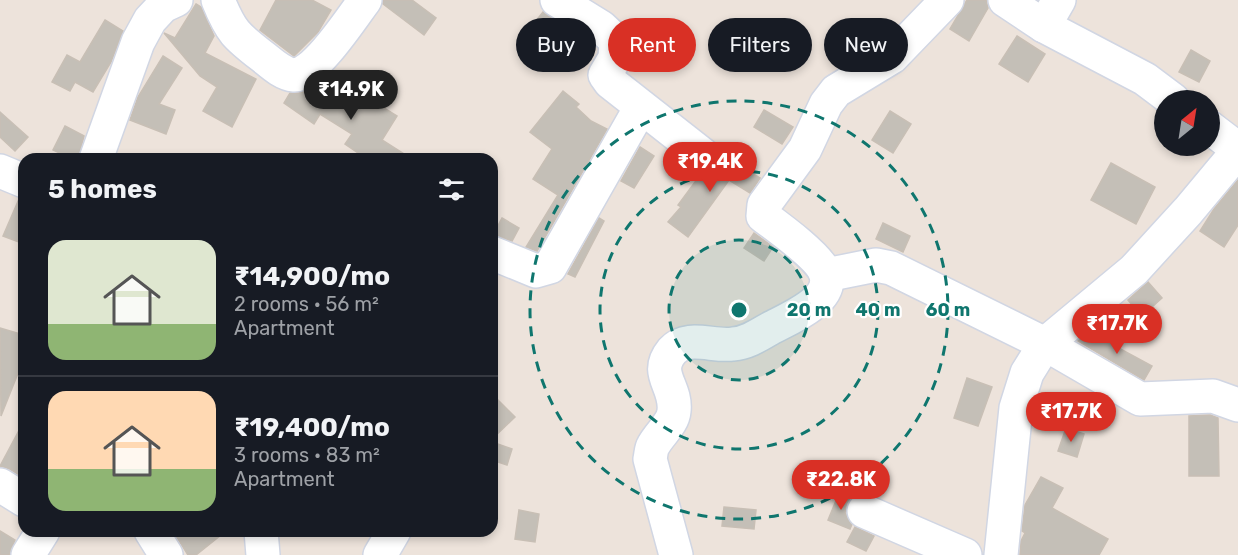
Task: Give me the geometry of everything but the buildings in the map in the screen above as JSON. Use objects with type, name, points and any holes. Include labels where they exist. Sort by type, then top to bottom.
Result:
[{"type":"street","points":[[98,153],[138,42],[150,20],[163,6],[176,0]]},
{"type":"street","points":[[218,0],[228,25],[237,37],[282,71],[295,75],[306,72],[334,43],[365,0]]},
{"type":"street","points":[[557,0],[601,27],[616,41],[615,58],[605,75],[618,89],[703,155]]},
{"type":"street","points":[[676,555],[650,459],[652,447],[674,414],[675,396],[664,375],[666,360],[674,350],[686,342],[731,345],[743,343],[805,310],[819,298],[826,286],[826,275],[819,262],[763,216],[764,205],[805,149],[826,104],[836,91],[892,57],[947,0]]},
{"type":"street","points":[[1005,0],[1052,13],[1160,90]]},
{"type":"street","points":[[498,255],[536,271],[550,267],[641,107]]},
{"type":"street","points":[[1001,555],[1016,408],[1027,373],[1045,344],[1134,270],[1188,211],[1238,150],[1220,136]]},
{"type":"street","points":[[0,171],[18,178]]},
{"type":"street","points":[[826,275],[876,265],[891,268],[1045,344],[1140,399],[1213,396],[1238,405]]},
{"type":"street","points":[[0,485],[18,496]]},
{"type":"street","points":[[864,511],[965,555]]},
{"type":"street","points":[[28,555],[39,537]]},
{"type":"street","points":[[155,537],[166,555]]},
{"type":"street","points":[[262,537],[263,555]]},
{"type":"street","points":[[380,555],[390,537]]}]
